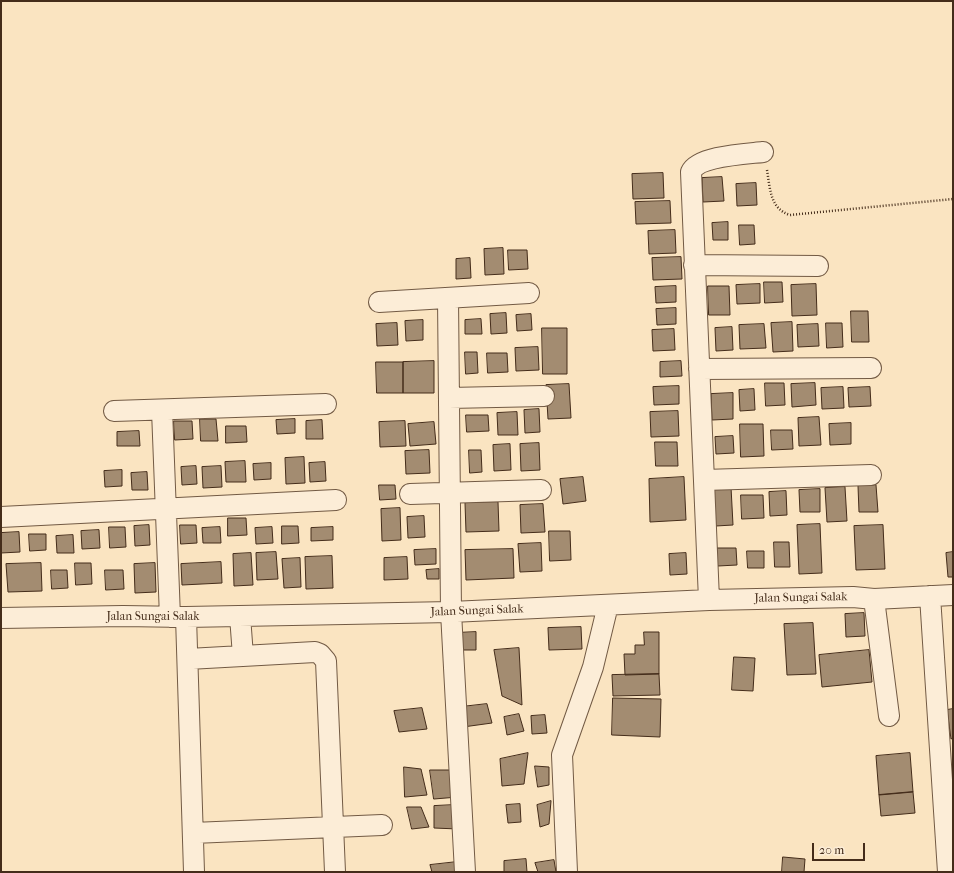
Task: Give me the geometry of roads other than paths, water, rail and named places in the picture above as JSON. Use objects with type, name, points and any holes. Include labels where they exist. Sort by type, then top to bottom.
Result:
[{"type":"street","points":[[710,600],[691,180],[693,167],[704,161],[763,152]]},
{"type":"street","points":[[694,264],[818,266]]},
{"type":"street","points":[[379,302],[529,293]]},
{"type":"street","points":[[448,298],[449,493],[452,612],[465,872]]},
{"type":"street","points":[[699,369],[871,368]]},
{"type":"street","points":[[448,398],[544,396]]},
{"type":"street","points":[[114,411],[326,404]]},
{"type":"street","points":[[162,410],[166,509],[178,617],[188,659],[194,872]]},
{"type":"street","points":[[704,480],[871,475]]},
{"type":"street","points":[[410,494],[541,490]]},
{"type":"street","points":[[1,517],[336,500]]},
{"type":"street","name":"Jalan Sungai Salak","points":[[1,618],[123,616],[178,617],[452,612],[710,600],[853,597],[874,599],[953,595]]},
{"type":"street","points":[[930,596],[947,750],[949,864]]},
{"type":"street","points":[[874,599],[889,716]]},
{"type":"street","points":[[567,872],[562,754],[593,667],[608,604]]},
{"type":"street","points":[[240,616],[243,656]]},
{"type":"street","points":[[188,659],[315,652],[320,654],[326,662],[335,872]]},
{"type":"street","points":[[193,833],[382,825]]}]
